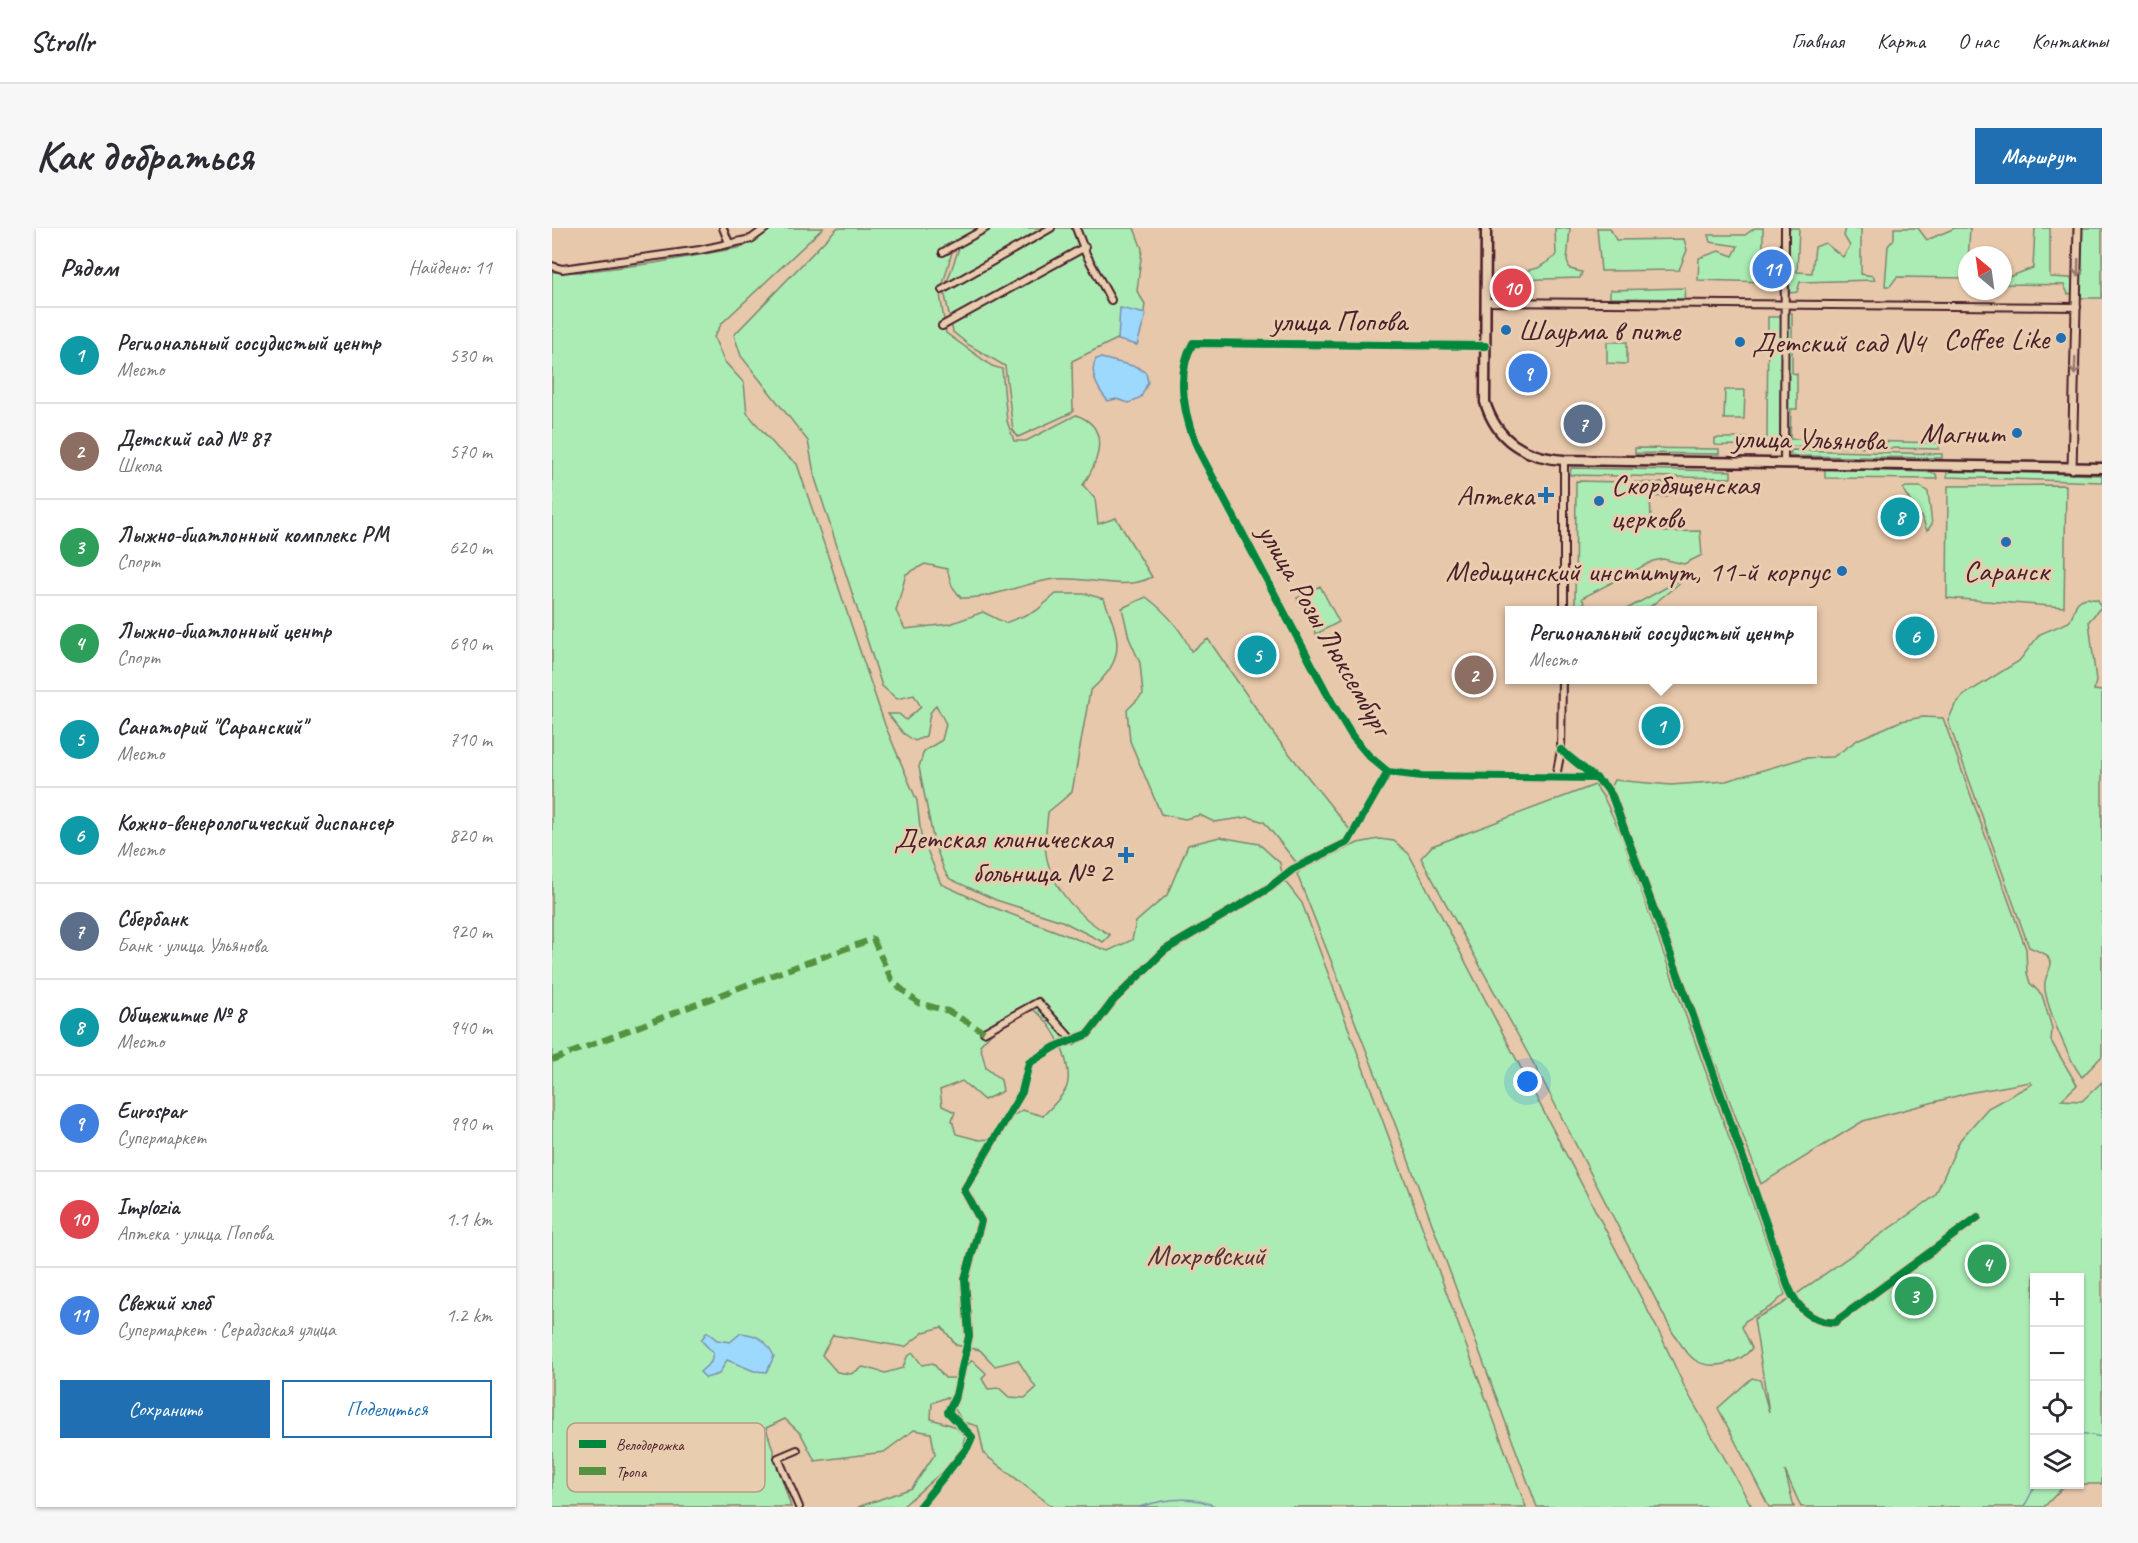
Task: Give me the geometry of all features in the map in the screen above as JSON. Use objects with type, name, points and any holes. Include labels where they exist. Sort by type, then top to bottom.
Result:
[{"type":"main road","points":[[1485,346],[1486,228]]},
{"type":"main road","name":"улица Ульянова","points":[[1485,346],[1484,391],[1488,412],[1498,430],[1517,448],[1530,454],[1564,460],[2102,468]]},
{"type":"street","points":[[723,228],[729,243]]},
{"type":"street","points":[[552,266],[562,269],[636,260],[751,239],[766,228]]},
{"type":"street","points":[[943,252],[986,228]]},
{"type":"street","points":[[942,290],[1051,228]]},
{"type":"street","points":[[1076,228],[1111,300]]},
{"type":"street","points":[[1784,463],[1785,228]]},
{"type":"street","points":[[2072,469],[2078,228]]},
{"type":"street","points":[[942,326],[1085,247]]},
{"type":"street","points":[[1485,302],[2077,307]]},
{"type":"street","name":"улица Попова","points":[[1193,343],[1485,346]]},
{"type":"street","name":"улица Розы Люксембург","points":[[1193,343],[1185,358],[1184,384],[1190,432],[1331,701],[1352,736],[1369,756],[1388,772],[1422,776],[1596,778]]},
{"type":"street","points":[[1564,460],[1564,606]]},
{"type":"street","points":[[1556,777],[1561,750],[1562,684]]},
{"type":"street","points":[[1561,750],[1596,778],[1612,796],[1691,1010],[1788,1286],[1805,1312],[1821,1321],[1835,1322],[1978,1217]]},
{"type":"street","points":[[919,1507],[962,1456],[972,1437],[948,1412],[956,1395],[969,1336],[965,1279],[981,1221],[964,1190],[1022,1092],[1029,1063],[1054,1047],[1088,1034],[1113,1001],[1165,950],[1269,888],[1293,869],[1348,842],[1388,772]]},
{"type":"street","points":[[984,1032],[1038,1002],[1073,1041]]},
{"type":"street","points":[[797,1450],[778,1458],[799,1507]]},
{"type":"green space","name":"Мохровский","points":[[769,228],[823,228],[722,323],[714,337],[724,361],[744,383],[747,413],[778,449],[797,464],[885,725],[917,801],[921,835],[941,884],[987,905],[1108,951],[1132,940],[1136,922],[1167,895],[1188,845],[1220,837],[1259,844],[1280,863],[1283,879],[1302,903],[1526,1507],[1053,1507],[984,1454],[978,1426],[963,1422],[947,1397],[932,1403],[931,1419],[954,1426],[965,1436],[960,1456],[902,1507],[858,1507],[912,1488],[935,1454],[931,1433],[914,1430],[884,1452],[815,1461],[801,1434],[785,1419],[766,1428],[791,1507],[552,1507],[552,272],[580,272],[655,263],[743,247]],"holes":[[[1030,1008],[1038,1013],[1053,1031],[1064,1054],[1068,1077],[1067,1086],[1060,1098],[1043,1116],[1022,1110],[1013,1116],[1000,1138],[979,1140],[956,1134],[952,1120],[955,1112],[942,1106],[940,1090],[962,1081],[984,1100],[1003,1091],[1001,1080],[986,1068],[980,1045],[996,1028]],[[942,1327],[956,1345],[980,1350],[995,1366],[1018,1360],[1036,1388],[1025,1398],[1009,1397],[999,1388],[988,1389],[982,1379],[986,1373],[972,1360],[957,1378],[945,1378],[933,1363],[922,1365],[913,1353],[907,1357],[903,1368],[885,1373],[863,1367],[851,1374],[837,1372],[822,1355],[833,1335],[905,1347],[924,1332]]]},
{"type":"green space","points":[[837,228],[981,228],[954,245],[940,294],[946,333],[992,366],[1002,369],[1007,421],[1014,441],[1026,441],[1076,415],[1087,420],[1094,428],[1099,446],[1094,466],[1083,485],[1095,499],[1098,524],[1116,518],[1152,577],[1130,583],[1056,579],[985,596],[961,598],[952,586],[947,569],[925,564],[906,574],[896,611],[905,629],[950,624],[983,612],[1005,623],[1036,611],[1056,594],[1087,594],[1104,599],[1114,626],[1117,648],[1115,658],[1102,679],[1090,691],[1072,792],[1048,812],[1045,844],[1049,867],[1061,891],[1088,920],[1110,935],[1103,942],[1062,921],[996,900],[950,879],[945,872],[934,843],[919,767],[924,751],[942,740],[946,724],[936,705],[930,713],[926,736],[915,741],[903,733],[888,714],[899,714],[906,720],[921,707],[914,695],[897,699],[882,686],[815,478],[808,441],[741,356],[734,335]]},
{"type":"green space","points":[[988,228],[1134,228],[1142,249],[1137,291],[1145,304],[1142,327],[1072,361],[1073,412],[1018,437],[1013,430],[1005,366],[969,345],[953,332],[944,291],[960,245]]},
{"type":"green space","points":[[1555,228],[1570,228],[1567,261],[1570,269],[1582,272],[1580,278],[1506,280],[1508,275],[1538,268],[1556,256]]},
{"type":"green space","points":[[1597,228],[1610,228],[1616,240],[1684,239],[1687,250],[1679,270],[1601,271]]},
{"type":"green space","points":[[1755,228],[1763,228],[1763,276],[1773,279],[1768,282],[1698,280],[1699,258],[1719,251],[1733,256],[1738,246],[1710,242],[1708,235],[1745,235]]},
{"type":"green space","points":[[1788,228],[1799,228],[1797,272],[1812,273],[1815,247],[1825,243],[1843,257],[1850,246],[1844,236],[1846,228],[1861,228],[1861,274],[1873,276],[1875,280],[1800,282],[1797,292],[1790,293],[1787,272]]},
{"type":"green space","points":[[1894,228],[1918,228],[1927,240],[1955,228],[1970,228],[1969,246],[1958,246],[1958,278],[1897,277],[1890,286],[1885,286],[1888,246],[1894,239]]},
{"type":"green space","points":[[2035,228],[2050,228],[2050,277],[2070,278],[2074,283],[2073,293],[2068,294],[2064,285],[2012,284],[2012,276],[2033,268]]},
{"type":"green space","points":[[2082,228],[2102,228],[2102,298],[2081,298]]},
{"type":"green space","points":[[1685,288],[1684,299],[1610,298],[1610,290]]},
{"type":"green space","points":[[1786,313],[1792,313],[1792,373],[1797,374],[1797,409],[1791,409],[1790,439],[1939,443],[1939,449],[1786,446]]},
{"type":"green space","points":[[1768,317],[1781,317],[1780,446],[1715,445],[1715,438],[1767,438]]},
{"type":"green space","points":[[1607,342],[1627,342],[1627,364],[1607,363]]},
{"type":"green space","points":[[1725,390],[1745,390],[1744,419],[1724,419]]},
{"type":"green space","points":[[1635,448],[1719,449],[1719,454],[1635,453]]},
{"type":"green space","points":[[1791,450],[1942,454],[1942,458],[1790,456]]},
{"type":"green space","points":[[1571,468],[1731,471],[1731,478],[1570,475]]},
{"type":"green space","points":[[1825,469],[1926,472],[1936,474],[1937,479],[1825,478]]},
{"type":"green space","points":[[1947,470],[2102,475],[2102,482],[1947,477]]},
{"type":"green space","points":[[1576,481],[1668,483],[1667,497],[1650,496],[1651,518],[1665,532],[1700,531],[1702,555],[1684,564],[1663,559],[1653,561],[1582,598],[1585,606],[1575,606]]},
{"type":"green space","name":"Саранск","points":[[2066,485],[2064,607],[1947,598],[1948,486]]},
{"type":"green space","points":[[1921,487],[1928,492],[1932,524],[1927,531],[1923,520],[1903,489]]},
{"type":"green space","points":[[1691,574],[1651,606],[1632,606]]},
{"type":"green space","points":[[1320,586],[1339,622],[1316,634],[1297,598]]},
{"type":"green space","points":[[1146,597],[1172,621],[1183,635],[1191,651],[1208,639],[1276,737],[1350,830],[1348,839],[1296,862],[1264,822],[1249,817],[1214,822],[1200,815],[1185,819],[1161,814],[1130,741],[1127,710],[1143,694],[1140,663],[1129,638],[1122,608]]},
{"type":"green space","points":[[2087,598],[2098,600],[2101,607],[2089,621],[2096,681],[2094,690],[2102,691],[2102,1056],[2082,1077],[2065,1046],[2048,1002],[2045,982],[2051,964],[2047,955],[2029,947],[1948,721],[1955,705],[1964,695],[2019,661],[2040,634],[2069,622],[2076,604]]},
{"type":"green space","points":[[1923,717],[1943,718],[2026,949],[2027,973],[2030,983],[2042,995],[2052,1028],[2051,1041],[2077,1085],[2061,1100],[2082,1101],[2102,1082],[2102,1484],[2084,1484],[2084,1273],[2030,1273],[2030,1489],[2061,1489],[2044,1507],[1801,1507],[1785,1471],[1794,1507],[1769,1507],[1718,1408],[1752,1378],[1760,1380],[1769,1412],[1754,1319],[1781,1305],[1935,1196],[1960,1140],[1988,1108],[2032,1084],[2030,1082],[1968,1093],[1863,1121],[1761,1184],[1611,786],[1614,780],[1671,785],[1726,781],[1804,758],[1833,757],[1859,739],[1901,721]]},
{"type":"green space","points":[[1595,785],[1604,798],[1621,834],[1785,1294],[1772,1306],[1745,1321],[1742,1327],[1752,1348],[1741,1358],[1725,1364],[1709,1365],[1695,1360],[1685,1351],[1673,1333],[1543,1081],[1421,858],[1432,846]]},
{"type":"green space","points":[[1379,839],[1394,841],[1409,854],[1660,1334],[1685,1388],[1752,1507],[1537,1507],[1394,1121],[1297,874],[1358,843]]},
{"type":"water","points":[[1120,308],[1146,314],[1137,345],[1118,340]]},
{"type":"water","points":[[1101,358],[1137,367],[1146,373],[1148,382],[1141,397],[1129,403],[1116,399],[1108,401],[1098,387],[1093,370],[1096,359]]},
{"type":"water","points":[[707,1332],[717,1340],[730,1342],[741,1333],[761,1339],[774,1356],[767,1372],[754,1371],[727,1360],[719,1374],[706,1378],[700,1372],[711,1362],[713,1353],[701,1340]]},
{"type":"waterway","points":[[2084,1434],[2102,1437]]},
{"type":"waterway","points":[[2024,1507],[2033,1489]]},
{"type":"waterway","points":[[1139,1507],[1178,1499],[1198,1500],[1217,1507]]},
{"type":"marked path","points":[[552,1060],[767,977],[873,939],[892,981],[918,1003],[948,1011],[984,1032]]},
{"type":"cycle path","points":[[1485,346],[1193,343],[1184,370],[1186,414],[1201,455],[1331,701],[1352,736],[1369,756],[1388,772],[1422,776],[1596,778]]},
{"type":"cycle path","points":[[1561,750],[1605,786],[1612,796],[1691,1010],[1788,1286],[1800,1307],[1812,1317],[1835,1322],[1978,1217]]},
{"type":"cycle path","points":[[919,1507],[967,1448],[972,1437],[948,1412],[956,1395],[969,1336],[965,1279],[981,1221],[964,1190],[1022,1092],[1029,1063],[1055,1047],[1088,1034],[1113,1001],[1165,950],[1269,888],[1293,869],[1348,842],[1388,772]]},
{"type":"place","name":"Свежий хлеб","points":[[1772,269]]},
{"type":"place","name":"Implozia","points":[[1512,288]]},
{"type":"place","name":"Шаурма в пите","points":[[1506,330]]},
{"type":"place","name":"Coffee Like","points":[[2061,338]]},
{"type":"place","name":"Детский сад N4","points":[[1740,342]]},
{"type":"place","name":"Eurospar","points":[[1528,373]]},
{"type":"place","name":"Сбербанк","points":[[1583,424]]},
{"type":"place","name":"Магнит","points":[[2017,433]]},
{"type":"place","name":"Аптека","points":[[1546,495]]},
{"type":"place","name":"Скорбященская церковь","points":[[1599,501]]},
{"type":"place","name":"Общежитие № 8","points":[[1900,517]]},
{"type":"place","name":"Саранск","points":[[2006,542]]},
{"type":"place","name":"Медицинский институт, 11-й корпус","points":[[1842,571]]},
{"type":"place","name":"Кожно-венерологический диспансер","points":[[1915,636]]},
{"type":"place","name":"Санаторий \"Саранский\"","points":[[1257,655]]},
{"type":"place","name":"Детский сад № 87","points":[[1474,675]]},
{"type":"place","name":"Региональный сосудистый центр","points":[[1661,726]]},
{"type":"place","name":"Детская клиническая больница № 2","points":[[1126,855]]},
{"type":"place","name":"Лыжно-биатлонный центр","points":[[1987,1264]]},
{"type":"place","name":"Лыжно-биатлонный комплекс РМ","points":[[1914,1296]]}]
